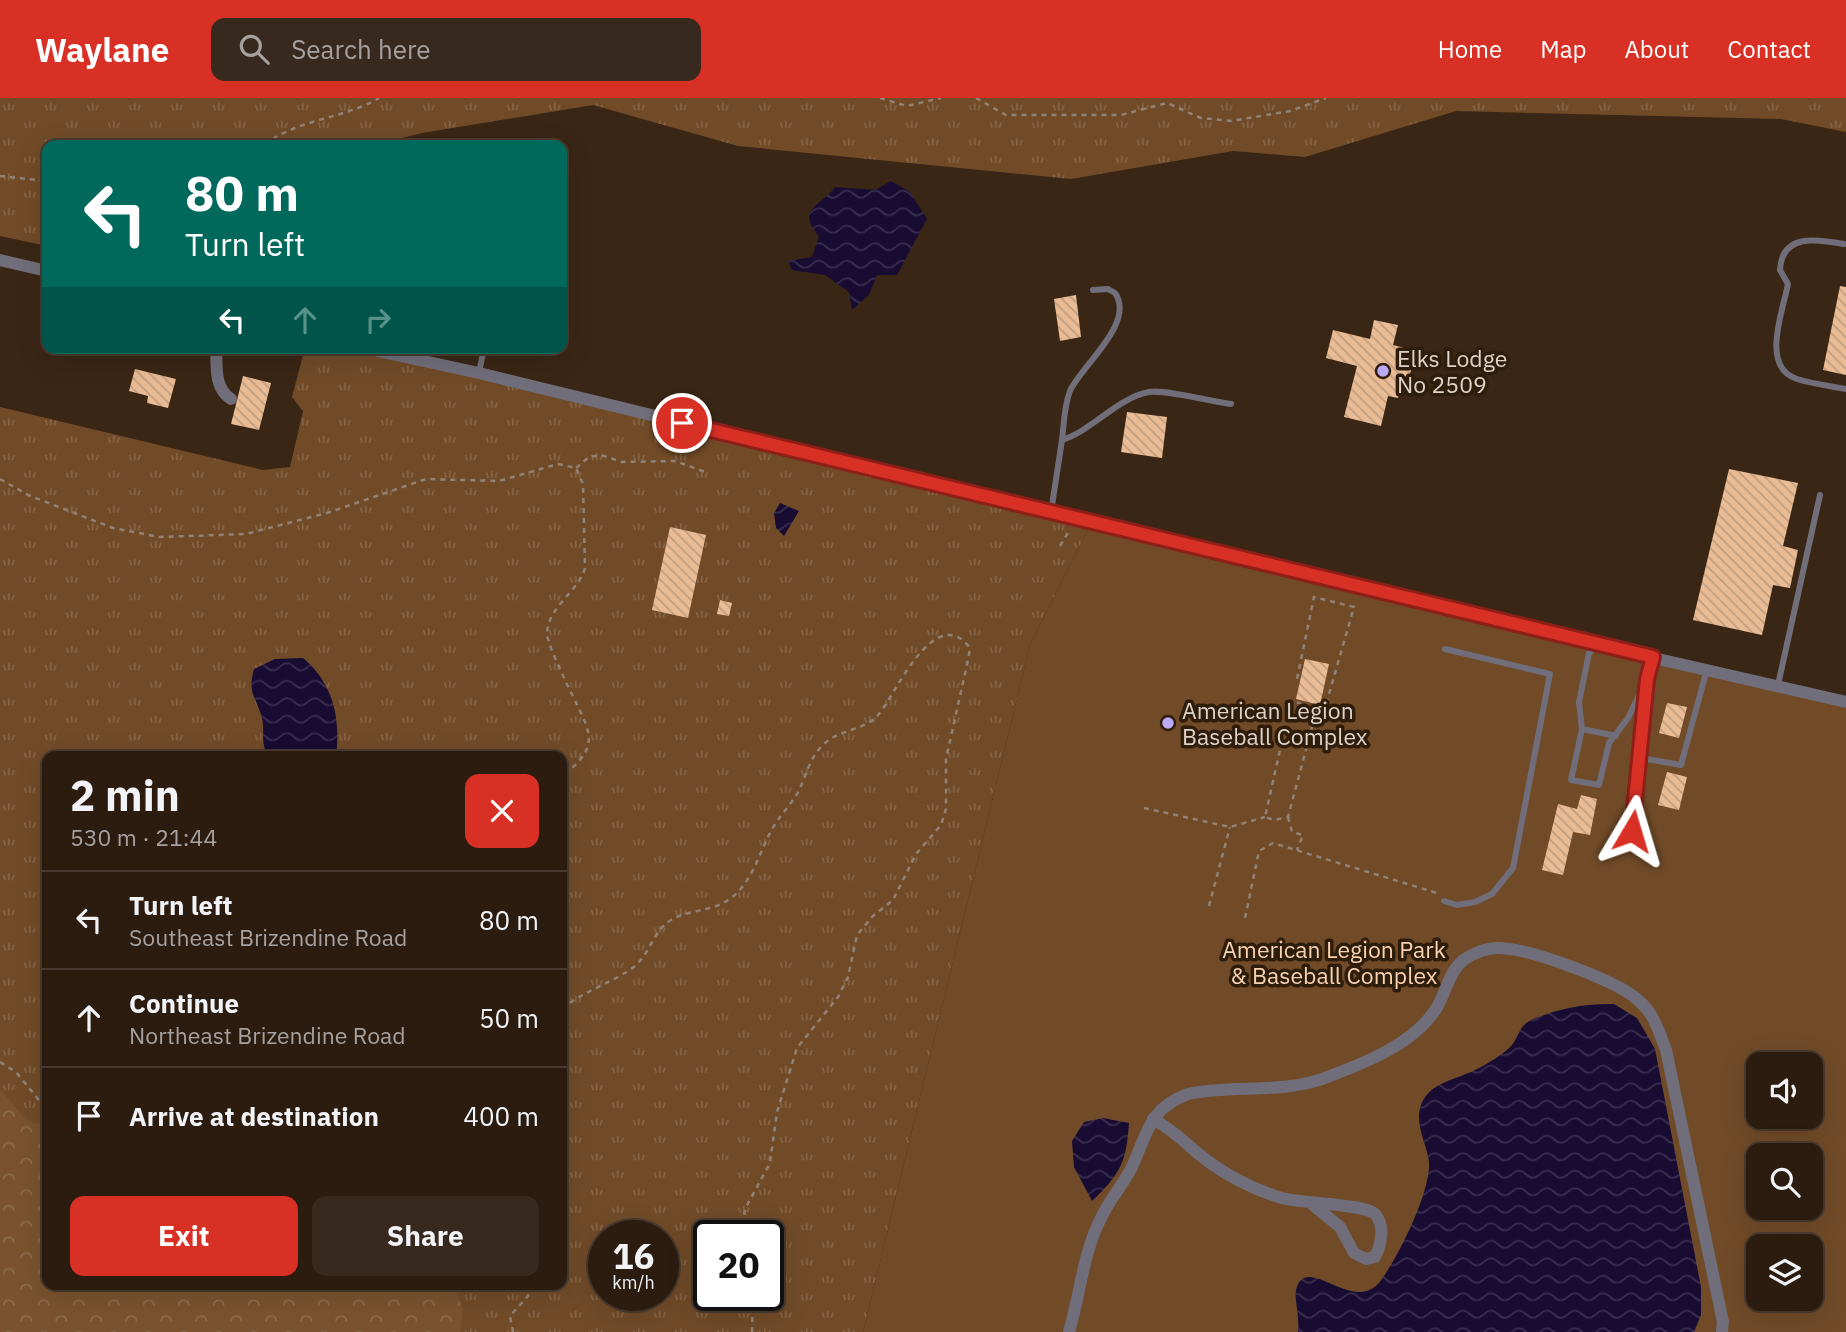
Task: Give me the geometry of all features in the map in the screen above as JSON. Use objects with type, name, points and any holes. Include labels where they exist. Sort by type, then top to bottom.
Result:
[{"type":"street","points":[[0,260],[42,270]]},
{"type":"street","points":[[216,354],[218,385],[231,398]]},
{"type":"street","points":[[392,354],[1553,635],[1846,702]]},
{"type":"street","points":[[1069,1332],[1090,1246],[1101,1217],[1132,1168],[1145,1130],[1175,1099],[1188,1094],[1301,1085],[1328,1077],[1394,1047],[1427,1020],[1462,961],[1477,952],[1499,948],[1595,977],[1638,1000],[1655,1020],[1666,1050],[1721,1313],[1722,1332]]},
{"type":"street","points":[[1153,1119],[1171,1128],[1202,1157],[1229,1174],[1283,1199],[1313,1205],[1366,1208],[1377,1216],[1381,1228],[1380,1246],[1375,1257],[1366,1259],[1354,1253],[1340,1227],[1313,1205]]},
{"type":"lane","points":[[1844,244],[1805,239],[1786,251],[1780,270],[1788,284],[1776,351],[1781,366],[1795,378],[1846,389]]},
{"type":"lane","points":[[1051,512],[1070,391],[1110,338],[1120,310],[1115,293],[1108,289],[1093,290]]},
{"type":"lane","points":[[479,373],[483,354]]},
{"type":"lane","points":[[1062,440],[1077,435],[1113,410],[1150,392],[1231,404]]},
{"type":"lane","points":[[1778,685],[1819,495]]},
{"type":"lane","points":[[1599,645],[1590,653],[1579,702],[1581,729],[1571,780],[1599,785],[1609,743],[1616,736],[1647,679]]},
{"type":"lane","points":[[1444,901],[1457,905],[1475,902],[1492,894],[1513,867],[1550,674],[1445,649]]},
{"type":"lane","points":[[1632,831],[1647,679],[1653,657]]},
{"type":"lane","points":[[1640,758],[1681,765],[1707,669]]},
{"type":"lane","points":[[1581,729],[1616,736]]},
{"type":"path","points":[[273,140],[285,133],[357,109],[379,98]]},
{"type":"path","points":[[880,98],[907,106],[941,98]]},
{"type":"path","points":[[976,98],[1006,115],[1121,115],[1167,103],[1201,118],[1231,121],[1290,111],[1326,98]]},
{"type":"path","points":[[0,176],[42,180]]},
{"type":"path","points":[[576,468],[589,457],[601,455],[622,462],[675,461],[708,472]]},
{"type":"path","points":[[0,480],[28,495],[113,528],[159,537],[246,534],[327,513],[426,479],[499,481],[558,464],[576,468]]},
{"type":"path","points":[[567,772],[584,755],[590,739],[587,724],[554,657],[547,634],[550,620],[577,584],[585,568],[583,484],[576,468]]},
{"type":"path","points":[[1060,546],[1073,518]]},
{"type":"path","points":[[1297,679],[1314,597],[1354,607],[1324,715],[1297,702]]},
{"type":"path","points":[[567,1005],[587,990],[635,965],[669,920],[714,907],[731,898],[752,872],[772,829],[798,792],[819,749],[837,733],[875,718],[915,658],[934,640],[947,636],[966,643],[970,648],[968,660],[946,759],[945,816],[936,833],[916,855],[899,893],[857,935],[848,977],[838,997],[792,1058],[777,1112],[770,1163],[745,1209],[743,1220]]},
{"type":"path","points":[[1297,850],[1303,835],[1292,832],[1288,817],[1316,712]]},
{"type":"path","points":[[1265,817],[1282,741]]},
{"type":"path","points":[[1144,807],[1230,827],[1265,817],[1274,820],[1288,817]]},
{"type":"path","points":[[1209,906],[1230,827]]},
{"type":"path","points":[[1245,918],[1259,851],[1273,843],[1435,891],[1444,901]]},
{"type":"path","points":[[0,1062],[16,1072],[42,1104]]},
{"type":"path","points":[[513,1332],[510,1316],[528,1296],[528,1290]]},
{"type":"path","points":[[752,1332],[753,1311]]},
{"type":"green space","points":[[0,98],[1846,98],[1846,132],[1781,119],[1456,111],[1305,157],[1233,151],[1071,179],[738,146],[593,105],[393,140],[42,140],[42,245],[0,236]]},
{"type":"green space","points":[[303,354],[389,354],[1090,525],[1030,645],[863,1332],[0,1332],[0,407],[263,470],[290,467],[303,411],[292,397]]},
{"type":"green space","name":"American Legion Park & Baseball Complex","points":[[1090,525],[1846,702],[1846,1332],[863,1332],[1030,645]]},
{"type":"green space","points":[[0,1089],[25,1119],[42,1126],[42,1290],[456,1290],[463,1310],[460,1332],[0,1332]]},
{"type":"water","points":[[891,181],[910,192],[927,219],[897,275],[877,275],[869,295],[852,310],[849,292],[825,275],[792,270],[788,261],[812,257],[819,236],[809,220],[810,214],[835,187],[875,190]]},
{"type":"water","points":[[780,503],[799,511],[784,536],[776,528],[774,513]]},
{"type":"water","points":[[303,658],[322,679],[336,715],[336,751],[266,751],[262,718],[252,690],[252,677],[254,669],[275,659]]},
{"type":"water","points":[[1614,1004],[1637,1018],[1655,1049],[1701,1287],[1701,1315],[1694,1332],[1298,1332],[1296,1290],[1301,1280],[1310,1277],[1320,1279],[1346,1290],[1359,1292],[1371,1289],[1382,1279],[1397,1255],[1413,1222],[1428,1174],[1428,1155],[1419,1119],[1425,1097],[1437,1086],[1477,1069],[1500,1055],[1512,1045],[1522,1028],[1531,1020],[1571,1007]]},
{"type":"water","points":[[1103,1118],[1129,1123],[1128,1137],[1124,1158],[1116,1175],[1092,1201],[1074,1167],[1072,1141],[1084,1122]]},
{"type":"building","points":[[1840,286],[1846,287],[1846,375],[1823,370]]},
{"type":"building","points":[[1076,295],[1081,337],[1060,341],[1054,299]]},
{"type":"building","name":"Elks Lodge No 2509","points":[[1374,320],[1398,325],[1393,345],[1416,351],[1409,378],[1404,376],[1398,398],[1388,396],[1381,426],[1344,417],[1357,366],[1326,358],[1333,330],[1370,339]]},
{"type":"building","points":[[135,369],[176,379],[168,408],[147,403],[148,396],[129,391]]},
{"type":"building","points":[[243,376],[271,383],[259,430],[231,424]]},
{"type":"building","points":[[1127,412],[1167,417],[1162,458],[1121,452]]},
{"type":"building","points":[[1729,469],[1798,483],[1783,546],[1798,550],[1790,588],[1773,585],[1762,635],[1693,620]]},
{"type":"building","points":[[670,527],[706,535],[688,618],[652,610]]},
{"type":"building","points":[[720,600],[732,603],[729,616],[717,614]]},
{"type":"building","points":[[1305,659],[1329,664],[1320,705],[1296,699]]},
{"type":"building","points":[[1667,703],[1687,707],[1679,738],[1659,733]]},
{"type":"building","points":[[1667,772],[1687,777],[1679,810],[1658,805]]},
{"type":"building","points":[[1581,795],[1597,799],[1590,835],[1573,832],[1563,875],[1542,870],[1558,804],[1577,809]]},
{"type":"place","name":"Elks Lodge No 2509","points":[[1383,371]]},
{"type":"place","name":"American Legion Baseball Complex","points":[[1168,723]]},
{"type":"route","points":[[682,423],[1653,657],[1647,679],[1648,701],[1632,831]]}]
